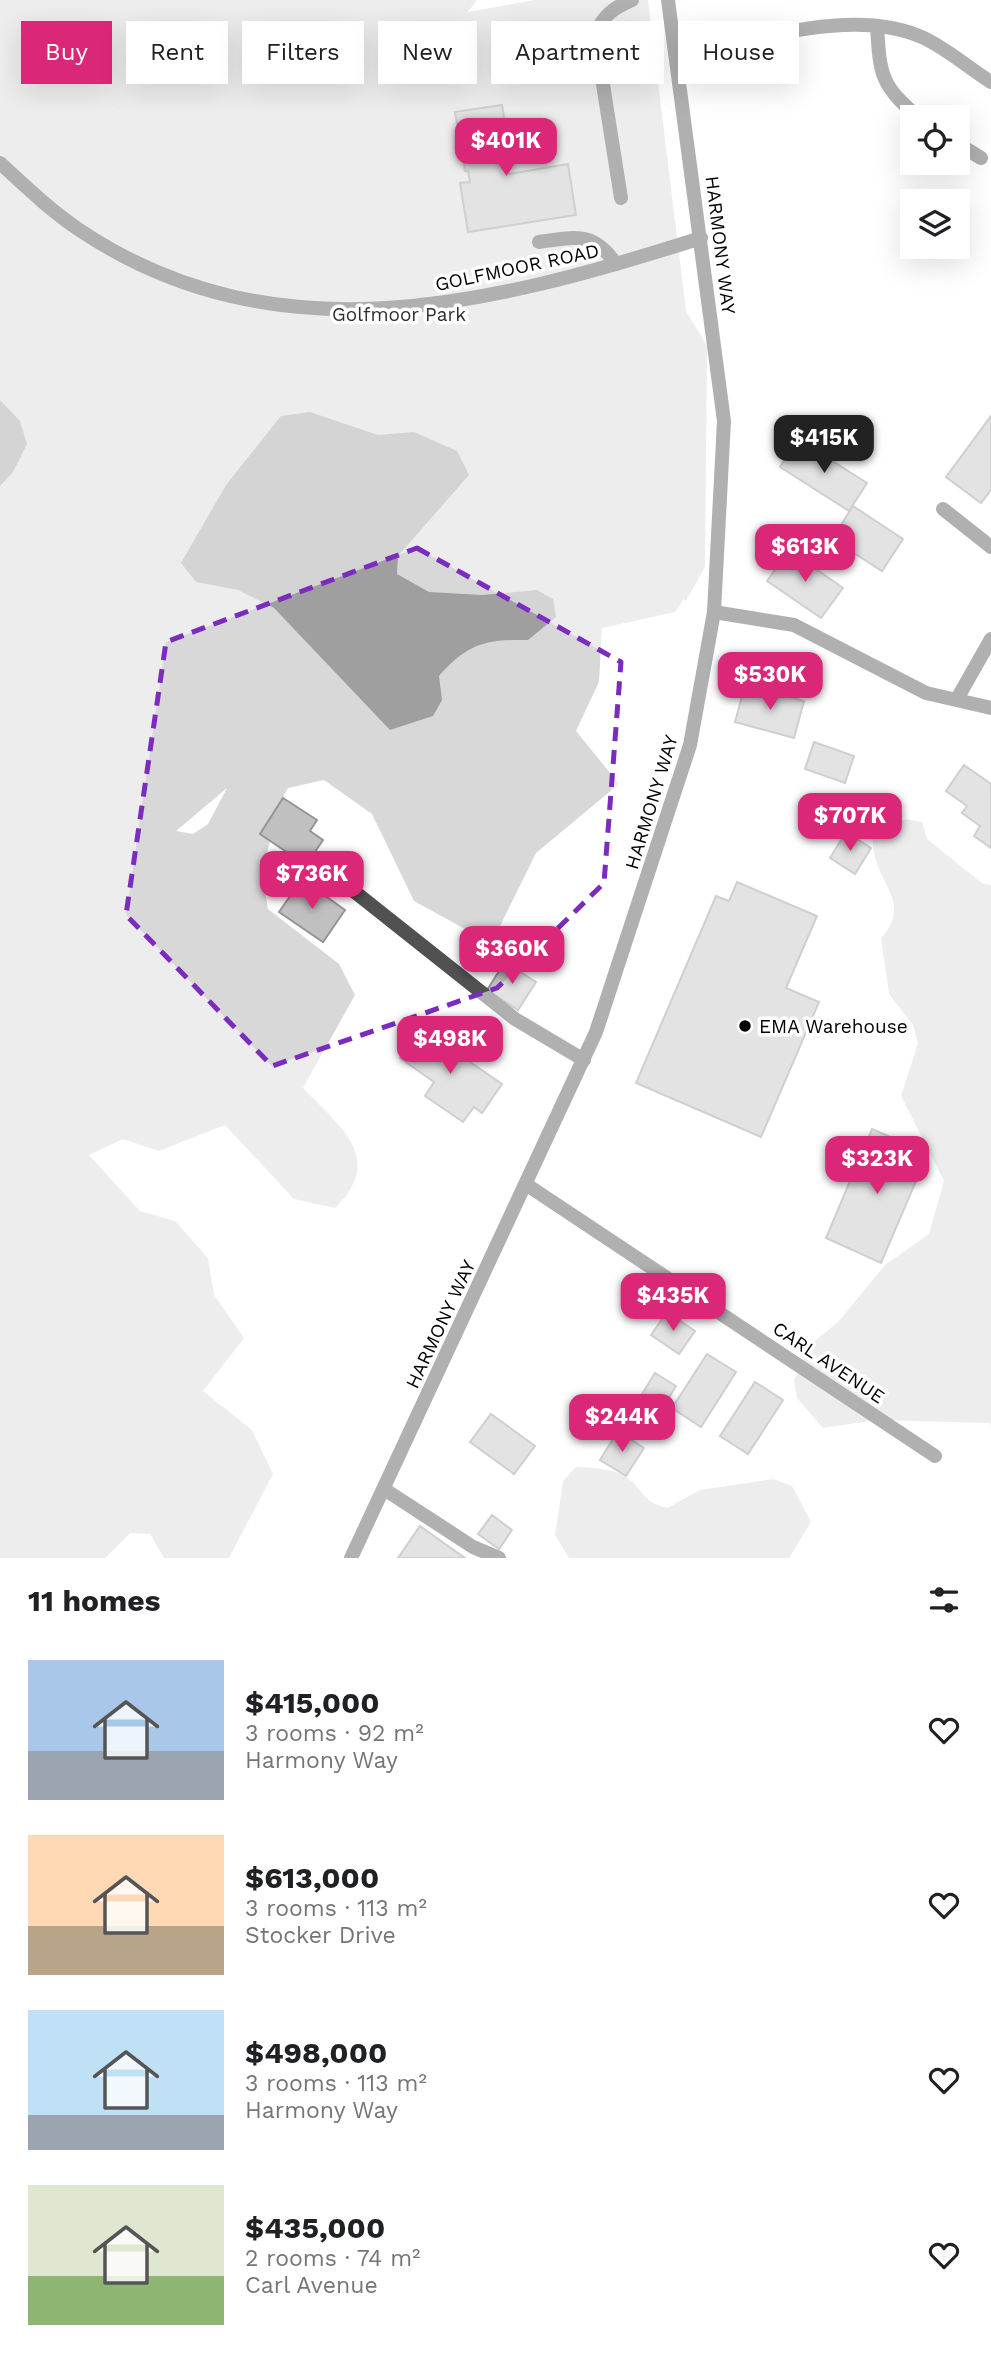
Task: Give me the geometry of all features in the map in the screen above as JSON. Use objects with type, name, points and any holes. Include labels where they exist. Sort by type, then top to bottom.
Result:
[{"type":"street","points":[[621,198],[595,34],[602,18],[613,8],[632,0]]},
{"type":"street","name":"HARMONY WAY","points":[[351,1558],[584,1060],[626,944],[690,745],[714,612],[724,421],[668,0]]},
{"type":"street","points":[[677,62],[812,26],[877,27],[924,38],[991,82]]},
{"type":"street","points":[[877,27],[884,82],[904,105]]},
{"type":"street","points":[[970,151],[981,158]]},
{"type":"street","name":"GOLFMOOR ROAD","points":[[0,163],[51,210],[140,265],[200,287],[261,303],[358,311],[397,309],[493,296],[616,264],[701,238]]},
{"type":"street","points":[[539,242],[587,239],[605,248],[616,264]]},
{"type":"street","points":[[943,509],[991,547]]},
{"type":"street","points":[[714,612],[794,625],[926,693],[991,708]]},
{"type":"street","points":[[957,699],[991,639]]},
{"type":"street","points":[[336,877],[515,1018],[584,1060]]},
{"type":"street","name":"CARL AVENUE","points":[[527,1185],[935,1456]]},
{"type":"street","points":[[384,1489],[473,1547],[499,1558]]},
{"type":"highlighted area","points":[[417,548],[621,662],[604,883],[497,988],[272,1066],[126,915],[166,642]]},
{"type":"green space","name":"Golfmoor Park","points":[[0,0],[477,0],[468,12],[535,0],[648,0],[651,21],[491,21],[491,84],[658,84],[686,311],[707,346],[705,567],[686,601],[684,599],[675,612],[602,628],[599,682],[576,731],[619,784],[536,853],[499,928],[465,929],[414,901],[372,814],[324,780],[288,788],[279,804],[262,873],[268,909],[339,964],[355,995],[303,1088],[331,1116],[352,1144],[357,1158],[357,1174],[350,1190],[335,1208],[294,1199],[225,1125],[159,1151],[123,1139],[89,1155],[140,1211],[175,1221],[208,1258],[214,1295],[244,1338],[203,1391],[252,1430],[273,1474],[229,1558],[164,1558],[150,1534],[130,1533],[105,1558],[0,1558]],"holes":[[[227,788],[208,824],[193,834],[176,831]]]},
{"type":"green space","points":[[906,819],[922,822],[927,839],[983,884],[991,885],[991,1425],[877,1420],[823,1428],[797,1398],[794,1380],[810,1345],[839,1321],[885,1265],[929,1234],[944,1181],[901,1096],[918,1043],[913,1025],[889,994],[881,938],[891,925],[894,912],[889,889],[877,865],[873,836]]},
{"type":"green space","points":[[576,1467],[619,1473],[631,1480],[651,1502],[667,1508],[700,1490],[774,1479],[792,1486],[811,1522],[789,1558],[569,1558],[555,1535],[563,1481]]},
{"type":"shaded area","points":[[0,400],[20,421],[27,444],[13,472],[0,486]]},
{"type":"shaded area","points":[[310,412],[378,435],[414,432],[457,451],[469,475],[398,556],[397,574],[429,592],[482,595],[537,590],[553,599],[556,617],[528,640],[500,641],[478,646],[468,650],[449,665],[439,676],[442,700],[433,716],[390,730],[274,608],[238,590],[196,582],[181,563],[226,485],[281,416]]},
{"type":"building","points":[[502,105],[512,164],[507,164],[509,174],[568,164],[576,215],[468,232],[460,183],[470,182],[468,171],[465,171],[455,112]]},
{"type":"building","points":[[991,416],[991,490],[981,503],[946,477]]},
{"type":"building","points":[[798,439],[867,483],[849,511],[780,467]]},
{"type":"building","points":[[853,506],[903,539],[882,571],[832,539]]},
{"type":"building","points":[[789,550],[843,588],[821,618],[767,581]]},
{"type":"building","points":[[745,685],[804,701],[794,738],[735,722]]},
{"type":"building","points":[[814,742],[854,756],[845,783],[805,769]]},
{"type":"building","points":[[964,765],[991,784],[991,848],[974,836],[980,826],[962,813],[967,806],[946,791]]},
{"type":"building","points":[[283,798],[317,820],[310,831],[323,840],[306,865],[260,834]]},
{"type":"building","points":[[846,832],[871,848],[855,874],[830,858]]},
{"type":"building","points":[[302,879],[345,910],[323,942],[279,912]]},
{"type":"building","points":[[737,882],[817,916],[786,988],[819,1002],[761,1137],[636,1083],[716,896],[729,901]]},
{"type":"building","points":[[505,962],[536,982],[518,1010],[487,990]]},
{"type":"building","points":[[421,1028],[502,1084],[482,1113],[474,1107],[463,1122],[425,1096],[434,1082],[400,1058]]},
{"type":"building","points":[[872,1129],[928,1153],[881,1263],[826,1238]]},
{"type":"building","points":[[667,1312],[695,1331],[679,1354],[651,1335]]},
{"type":"building","points":[[707,1354],[736,1372],[701,1427],[672,1408]]},
{"type":"building","points":[[655,1373],[676,1386],[652,1425],[631,1412]]},
{"type":"building","points":[[755,1382],[783,1400],[748,1454],[720,1436]]},
{"type":"building","points":[[491,1414],[535,1446],[514,1474],[470,1442]]},
{"type":"building","points":[[618,1431],[644,1448],[626,1476],[600,1460]]},
{"type":"building","points":[[492,1515],[512,1530],[499,1549],[478,1534]]},
{"type":"building","points":[[420,1526],[465,1558],[398,1558]]},
{"type":"place","name":"EMA Warehouse","points":[[745,1026]]}]
